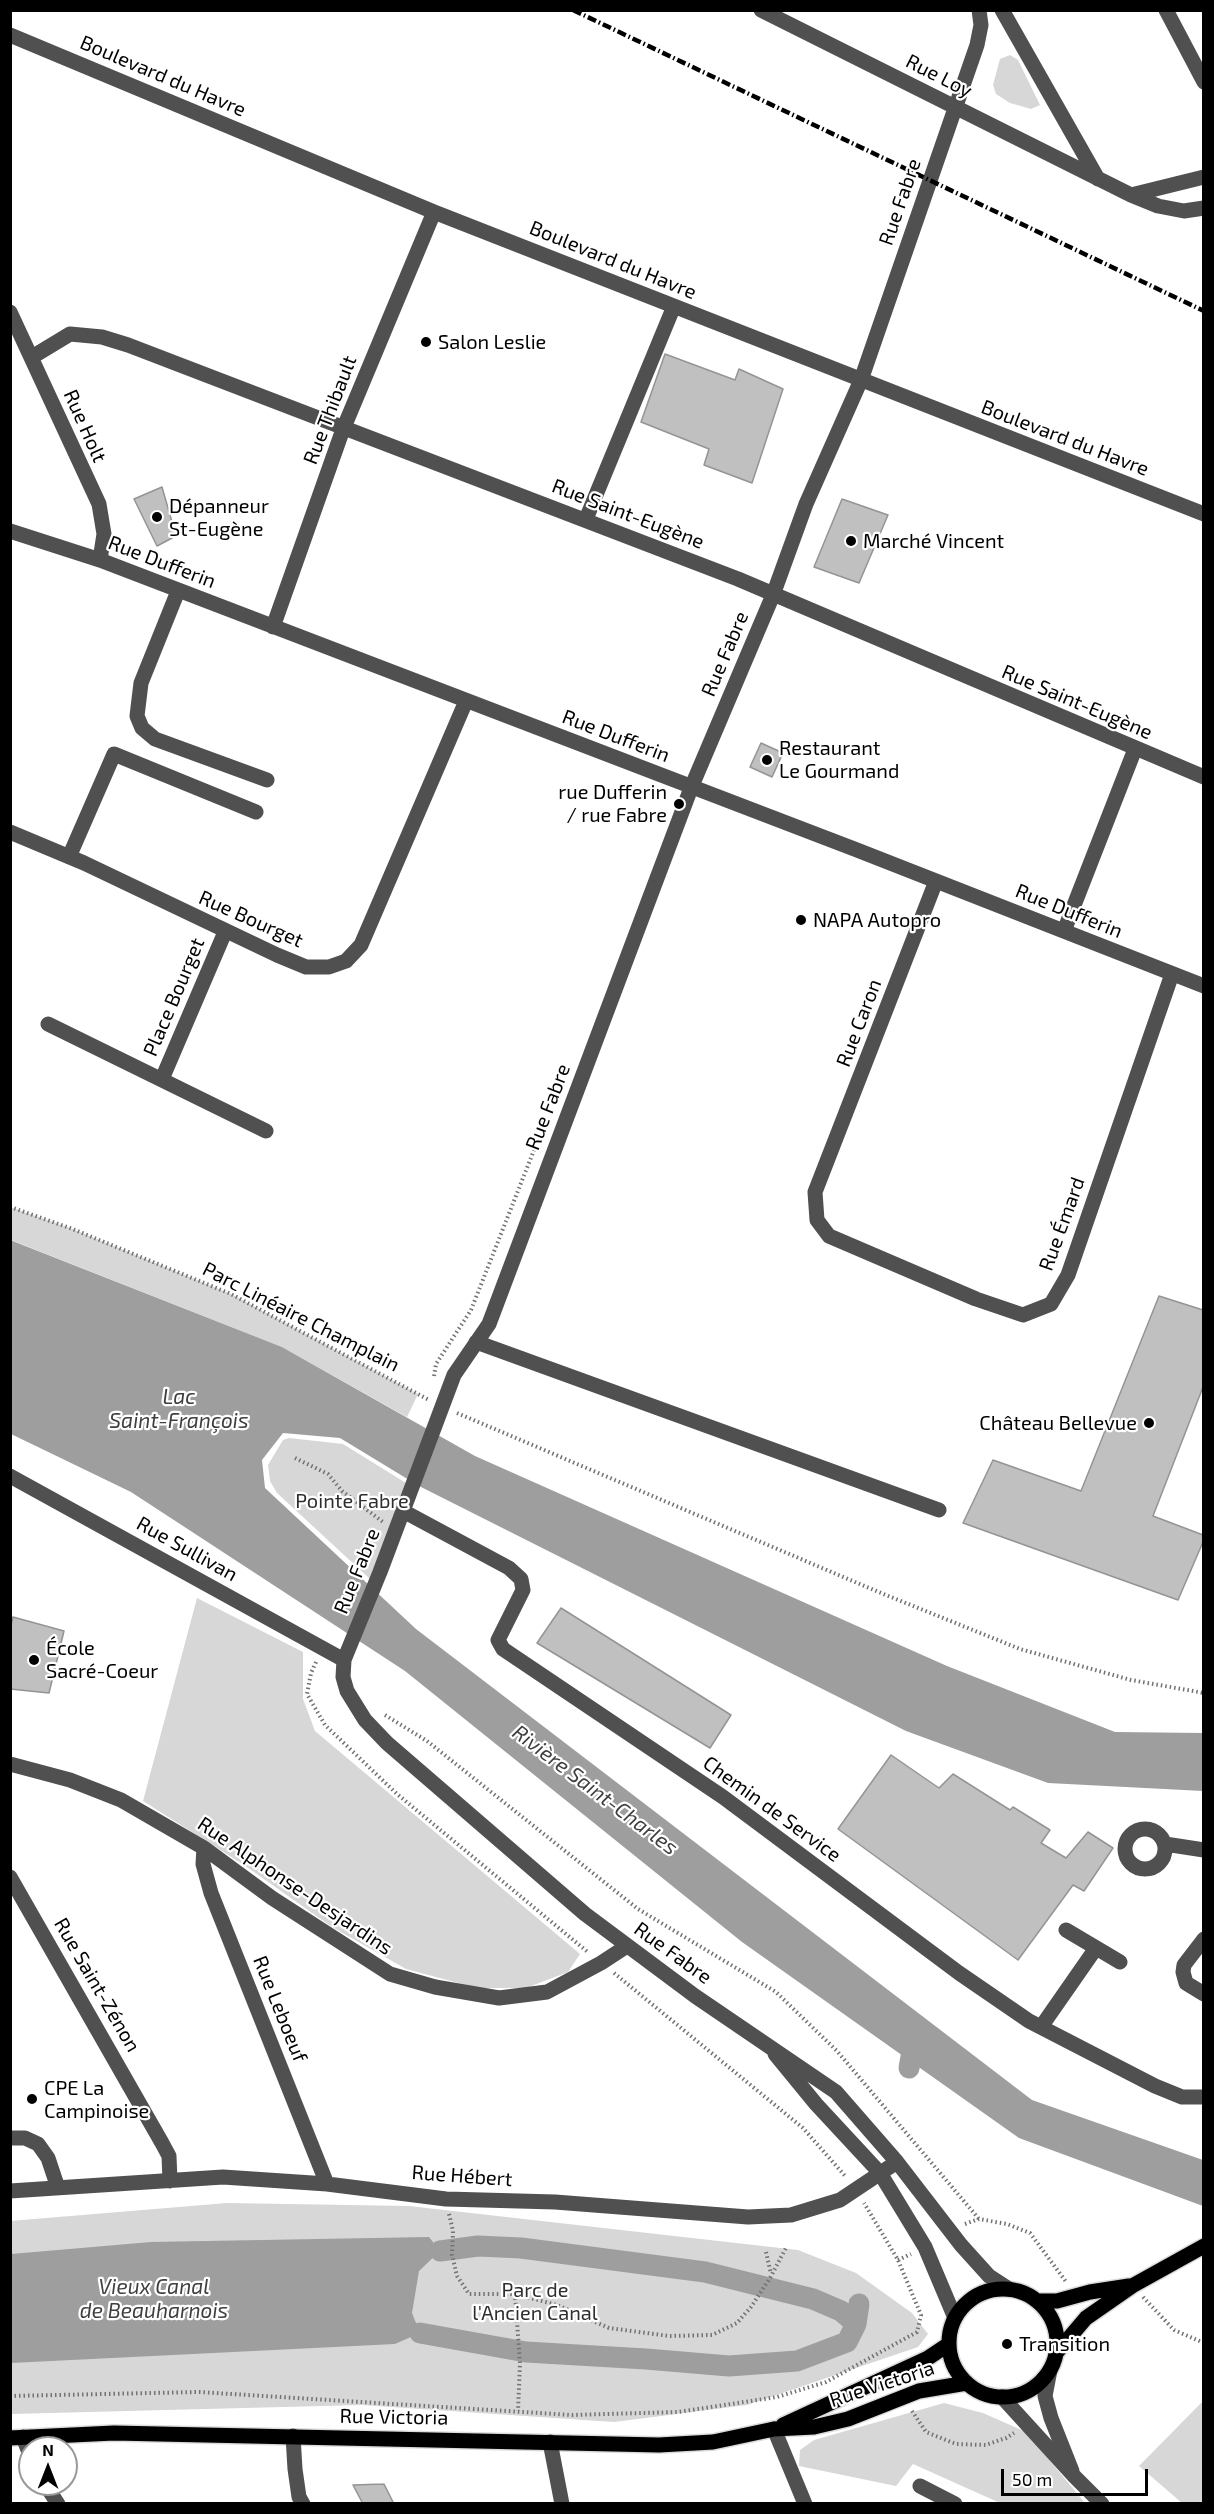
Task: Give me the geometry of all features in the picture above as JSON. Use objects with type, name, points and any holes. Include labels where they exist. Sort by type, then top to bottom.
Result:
[{"type":"main road","points":[[1057,2352],[1054,2324],[1047,2311],[1024,2293],[1009,2289],[993,2290],[977,2295],[964,2305],[950,2331],[951,2359],[957,2372],[967,2383],[989,2395],[1016,2396],[1041,2382],[1050,2370],[1057,2352],[1086,2318],[1132,2286],[1202,2247]]},
{"type":"main road","points":[[1037,2301],[1057,2301],[1090,2292],[1132,2286]]},
{"type":"main road","name":"Rue Victoria","points":[[774,2429],[928,2358],[949,2344]]},
{"type":"main road","name":"Rue Victoria","points":[[17,2437],[114,2433],[659,2445],[713,2442],[774,2429],[814,2427],[848,2419],[929,2389],[967,2383]]},
{"type":"street","name":"Rue Loy","points":[[761,10],[1131,195],[1158,206],[1184,211],[1203,208]]},
{"type":"street","name":"Rue Fabre","points":[[979,10],[981,25],[977,45],[861,380],[806,504],[773,595],[691,788],[489,1324],[454,1375],[380,1572],[344,1660],[344,1677],[347,1691],[365,1720],[387,1743],[585,1914],[771,2049],[836,2092],[897,2162],[988,2276],[1009,2289]]},
{"type":"street","points":[[1002,10],[1098,178]]},
{"type":"street","points":[[1166,10],[1203,82]]},
{"type":"street","name":"Boulevard du Havre","points":[[10,35],[434,212],[1203,514]]},
{"type":"street","points":[[1131,195],[1203,177]]},
{"type":"street","name":"Rue Thibault","points":[[273,627],[344,428],[434,212]]},
{"type":"street","points":[[586,519],[674,306]]},
{"type":"street","name":"Rue Holt","points":[[10,312],[99,504],[104,534],[100,560]]},
{"type":"street","name":"Rue Saint-Eugène","points":[[32,357],[70,334],[102,337],[586,519],[738,579],[1203,777]]},
{"type":"street","name":"Rue Dufferin","points":[[10,531],[100,560],[1203,986]]},
{"type":"street","points":[[178,591],[141,684],[137,716],[142,728],[155,739],[267,780]]},
{"type":"street","name":"Rue Bourget","points":[[10,832],[306,967],[329,967],[346,961],[361,945],[466,700]]},
{"type":"street","points":[[1064,931],[1135,749]]},
{"type":"street","points":[[69,857],[114,754],[256,812]]},
{"type":"street","name":"Rue Caron","points":[[820,1180],[936,881]]},
{"type":"street","name":"Place Bourget","points":[[162,1079],[225,932]]},
{"type":"street","name":"Rue Émard","points":[[820,1180],[814,1192],[817,1220],[829,1236],[976,1299],[1023,1315],[1051,1304],[1068,1275],[1172,974]]},
{"type":"street","name":"Place Bourget","points":[[48,1024],[266,1131]]},
{"type":"street","points":[[476,1342],[939,1510]]},
{"type":"street","name":"Rue Sullivan","points":[[10,1476],[344,1660]]},
{"type":"street","name":"Chemin de Service","points":[[403,1511],[509,1568],[521,1579],[523,1590],[498,1640],[503,1649],[723,1797],[959,1973],[1041,2027],[1155,2086],[1182,2097],[1203,2097]]},
{"type":"street","name":"Rue Alphonse-Desjardins","points":[[10,1764],[70,1780],[121,1800],[204,1848],[280,1904],[390,1974],[435,1988],[499,1998],[547,1992],[627,1946]]},
{"type":"street","points":[[1165,1844],[1203,1850]]},
{"type":"street","name":"Rue Leboeuf","points":[[204,1848],[203,1864],[211,1893],[327,2184]]},
{"type":"street","name":"Rue Saint-Zénon","points":[[10,1876],[169,2156],[170,2181]]},
{"type":"street","points":[[1066,1930],[1120,1962]]},
{"type":"street","points":[[1203,1939],[1184,1965],[1183,1972],[1186,1983],[1203,1994]]},
{"type":"street","points":[[1041,2027],[1096,1948]]},
{"type":"street","name":"Rue Fabre","points":[[771,2049],[816,2104],[880,2173],[925,2247],[955,2318]]},
{"type":"street","points":[[10,2138],[25,2138],[39,2144],[48,2158],[58,2188]]},
{"type":"street","name":"Rue Hébert","points":[[10,2191],[223,2177],[327,2184],[446,2199],[555,2202],[748,2217],[791,2216],[840,2200],[897,2162]]},
{"type":"street","points":[[1050,2370],[1045,2396],[1051,2418],[1074,2476]]},
{"type":"street","points":[[1002,2397],[1102,2504]]},
{"type":"street","points":[[774,2429],[805,2504]]},
{"type":"street","points":[[293,2436],[299,2497],[303,2504]]},
{"type":"street","points":[[550,2442],[562,2504]]},
{"type":"street","points":[[920,2486],[955,2504]]},
{"type":"path","name":"Parc Linéaire Champlain","points":[[10,1207],[70,1228],[231,1294],[442,1407],[881,1593],[1020,1649],[1131,1680],[1203,1693]]},
{"type":"path","points":[[295,1458],[328,1474],[342,1491],[395,1531]]},
{"type":"path","points":[[10,2396],[199,2392],[572,2415],[678,2412],[777,2397],[826,2382],[917,2332],[921,2315],[898,2260],[856,2189],[827,2152],[803,2128],[397,1794],[325,1725],[307,1694],[310,1673],[324,1648]]},
{"type":"path","points":[[382,1713],[427,1741],[638,1909],[776,1992],[837,2051],[979,2219]]},
{"type":"path","points":[[951,2231],[979,2219],[1007,2224],[1030,2233],[1070,2286]]},
{"type":"path","points":[[453,2231],[452,2255],[457,2276],[469,2294],[515,2294],[557,2305],[609,2328],[669,2336],[712,2335],[737,2324],[771,2277],[786,2248]]},
{"type":"path","points":[[898,2260],[925,2247]]},
{"type":"path","points":[[766,2252],[771,2277]]},
{"type":"path","points":[[1132,2286],[1174,2330],[1203,2343]]},
{"type":"path","points":[[515,2294],[520,2363],[518,2411]]},
{"type":"path","points":[[881,2352],[893,2373]]},
{"type":"path","points":[[906,2396],[926,2432],[956,2444],[986,2445],[1006,2438],[1016,2431]]},
{"type":"green space","points":[[1010,55],[1018,60],[1040,105],[1031,109],[1010,103],[996,94],[993,85],[1000,59]]},
{"type":"green space","points":[[10,1207],[70,1228],[231,1294],[418,1394],[407,1417],[282,1347],[11,1240]]},
{"type":"green space","name":"Pointe Fabre","points":[[289,1438],[343,1444],[406,1483],[370,1579],[277,1493],[270,1481],[268,1465],[283,1440]]},
{"type":"green space","points":[[197,1598],[303,1652],[303,1699],[315,1731],[580,1954],[568,1972],[526,1988],[477,1988],[406,1969],[332,1927],[244,1865],[143,1801]]},
{"type":"green space","name":"Parc de l'Ancien Canal","points":[[227,2203],[409,2206],[798,2250],[856,2273],[912,2313],[928,2334],[918,2347],[747,2405],[614,2422],[361,2405],[11,2414],[10,2221]]},
{"type":"green space","points":[[1203,2401],[1203,2503],[1182,2503],[1139,2466]]},
{"type":"green space","points":[[944,2403],[983,2413],[1026,2432],[1085,2503],[1000,2503],[913,2464],[896,2486],[799,2466],[800,2450],[814,2440]]},
{"type":"water","name":"Lac Saint-François","points":[[10,1240],[282,1347],[475,1456],[947,1666],[1115,1732],[1203,1733],[1203,1791],[1048,1783],[906,1731],[419,1486],[340,1438],[283,1433],[262,1460],[265,1488],[416,1629],[1032,2100],[1203,2160],[1203,2206],[1019,2138],[742,1942],[405,1671],[131,1492],[11,1434]]},
{"type":"water","name":"Vieux Canal de Beauharnois","points":[[429,2237],[440,2251],[419,2271],[412,2313],[420,2333],[395,2344],[11,2363],[11,2254],[151,2242]]},
{"type":"building","points":[[665,354],[735,380],[739,369],[783,389],[752,483],[704,465],[709,449],[641,422]]},
{"type":"building","name":"Dépanneur St-Eugène","points":[[162,487],[176,536],[157,546],[134,499]]},
{"type":"building","name":"Marché Vincent","points":[[842,499],[888,515],[859,583],[814,567]]},
{"type":"building","name":"Restaurant Le Gourmand","points":[[761,743],[783,753],[772,777],[750,767]]},
{"type":"building","name":"Château Bellevue","points":[[1159,1296],[1203,1310],[1203,1387],[1153,1516],[1203,1535],[1203,1542],[1178,1600],[963,1523],[993,1460],[1081,1491]]},
{"type":"building","points":[[561,1608],[731,1715],[710,1748],[537,1643]]},
{"type":"building","name":"École Sacré-Coeur","points":[[13,1617],[64,1631],[49,1693],[10,1689],[10,1630]]},
{"type":"building","points":[[891,1755],[939,1788],[953,1774],[1010,1810],[1013,1807],[1050,1830],[1041,1843],[1066,1858],[1088,1832],[1113,1848],[1084,1891],[1073,1885],[1018,1960],[838,1829]]},
{"type":"building","points":[[384,2484],[394,2504],[363,2504],[353,2485]]},
{"type":"waterway","name":"Vieux Canal de Beauharnois","points":[[909,2068],[915,2035]]},
{"type":"waterway","name":"Vieux Canal de Beauharnois","points":[[440,2251],[478,2246],[521,2248],[705,2272],[813,2299],[841,2311],[856,2324]]},
{"type":"waterway","name":"Vieux Canal de Beauharnois","points":[[420,2333],[526,2352],[729,2366],[797,2361],[847,2342],[856,2324],[859,2304]]},
{"type":"railway","points":[[573,10],[1204,311]]},
{"type":"place","name":"Salon Leslie","points":[[426,342]]},
{"type":"place","name":"Dépanneur St-Eugène","points":[[157,517]]},
{"type":"place","name":"Marché Vincent","points":[[851,541]]},
{"type":"place","name":"Restaurant Le Gourmand","points":[[767,760]]},
{"type":"place","name":"rue Dufferin / rue Fabre","points":[[679,804]]},
{"type":"place","name":"NAPA Autopro","points":[[801,920]]},
{"type":"place","name":"Château Bellevue","points":[[1149,1423]]},
{"type":"place","name":"École Sacré-Coeur","points":[[34,1660]]},
{"type":"place","name":"CPE La Campinoise","points":[[32,2099]]},
{"type":"place","name":"Transition","points":[[1007,2344]]},
{"type":"water label","name":"Rivière Saint-Charles","points":[[595,1790]]}]
